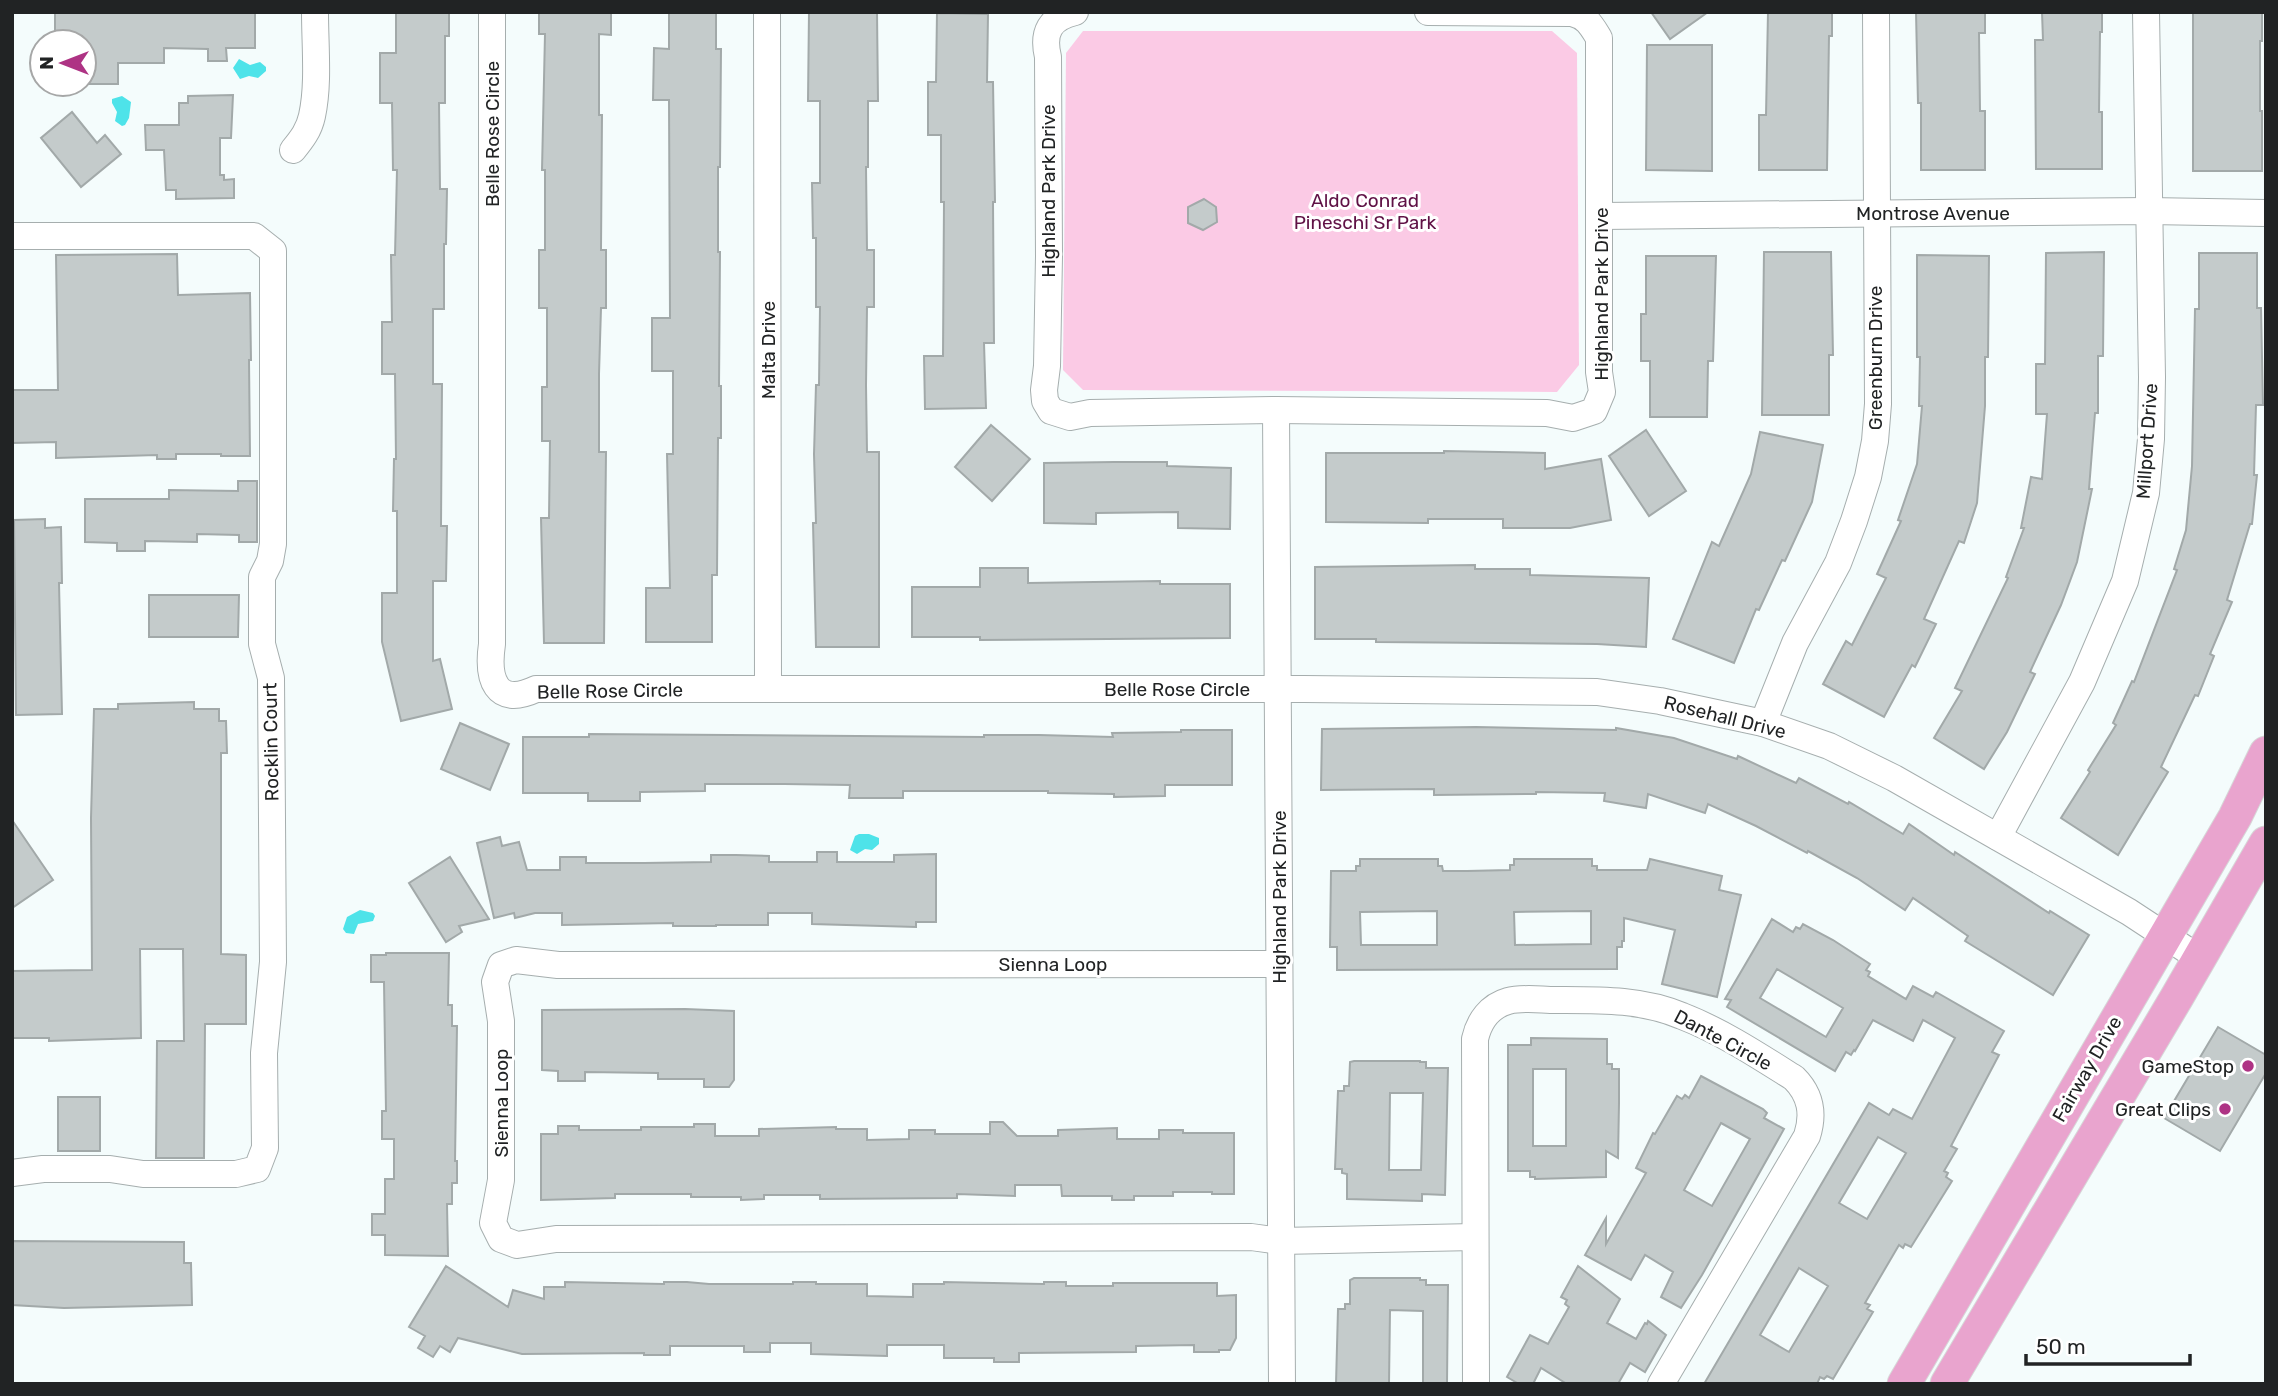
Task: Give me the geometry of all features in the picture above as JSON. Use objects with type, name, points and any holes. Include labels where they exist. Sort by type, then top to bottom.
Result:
[{"type":"main road","name":"Fairway Drive","points":[[1904,1384],[2235,817],[2266,753]]},
{"type":"main road","name":"Fairway Drive","points":[[1947,1384],[2266,843]]},
{"type":"main road","points":[[1925,1384],[1939,1359],[1968,1274]]},
{"type":"street","points":[[293,150],[305,136],[312,116],[315,12]]},
{"type":"street","name":"Belle Rose Circle","points":[[492,12],[490,668],[497,688],[505,694],[516,696],[536,689],[1277,690]]},
{"type":"street","name":"Malta Drive","points":[[767,12],[768,689]]},
{"type":"street","name":"Highland Park Drive","points":[[1075,12],[1053,22],[1045,44],[1048,57],[1049,256],[1045,401],[1051,411],[1070,416],[1090,413],[1276,410],[1547,414],[1573,418],[1594,411],[1602,392],[1599,372],[1599,38],[1590,22],[1572,13],[1428,12]]},
{"type":"street","name":"Greenburn Drive","points":[[1763,723],[1795,643],[1838,563],[1868,477],[1875,441],[1878,404],[1876,12]]},
{"type":"street","name":"Millport Drive","points":[[1998,837],[2082,682],[2125,581],[2146,493],[2151,439],[2152,377],[2146,12]]},
{"type":"street","name":"Montrose Avenue","points":[[1600,216],[2149,211],[2266,213]]},
{"type":"street","name":"Rocklin Court","points":[[12,236],[254,236],[273,251],[273,544],[270,561],[262,577],[262,644],[271,678],[273,949],[264,1053],[265,1148],[257,1169],[236,1174],[143,1174],[110,1169],[12,1172]]},
{"type":"street","name":"Highland Park Drive","points":[[1276,410],[1282,1384]]},
{"type":"street","name":"Rosehall Drive","points":[[1277,690],[1597,692],[1660,701],[1763,723],[1829,746],[1894,778],[2166,935],[2199,958]]},
{"type":"street","name":"Sienna Loop","points":[[1279,964],[558,965],[516,960],[501,965],[495,982],[501,1021],[501,1180],[493,1223],[501,1239],[517,1245],[556,1239],[1251,1237],[1280,1241]]},
{"type":"street","name":"Dante Circle","points":[[1476,1384],[1475,1039],[1482,1020],[1500,1004],[1529,999],[1635,1003],[1658,1008],[1698,1023],[1794,1078],[1802,1086],[1810,1105],[1811,1124],[1807,1136],[1661,1384]]},
{"type":"street","points":[[1280,1241],[1475,1237]]},
{"type":"green space","name":"Aldo Conrad Pineschi Sr Park","points":[[1083,31],[1552,31],[1577,53],[1579,365],[1557,392],[1083,390],[1063,370],[1066,53]]},
{"type":"water","points":[[239,59],[250,65],[260,62],[266,67],[266,71],[258,78],[249,76],[240,79],[233,68]]},
{"type":"water","points":[[122,96],[131,102],[129,118],[122,126],[115,121],[117,112],[112,99]]},
{"type":"water","points":[[859,834],[879,838],[879,844],[872,850],[865,849],[857,854],[850,850],[855,836]]},
{"type":"water","points":[[360,910],[373,913],[373,921],[358,924],[354,934],[346,933],[343,929],[347,917]]},
{"type":"building","points":[[55,12],[255,12],[255,48],[226,48],[227,61],[208,61],[208,49],[164,48],[164,63],[118,63],[118,84],[98,84],[98,28],[55,28]]},
{"type":"building","points":[[396,12],[449,12],[449,36],[445,36],[445,103],[439,103],[440,189],[447,189],[444,309],[433,309],[433,384],[442,384],[441,526],[447,526],[446,581],[433,581],[433,661],[440,659],[452,709],[401,721],[382,642],[382,593],[397,593],[397,511],[393,511],[396,459],[395,374],[382,374],[382,322],[392,322],[391,255],[395,255],[397,170],[393,170],[392,103],[380,103],[380,53],[396,53]]},
{"type":"building","points":[[539,12],[611,12],[611,35],[599,34],[599,115],[602,115],[601,250],[606,250],[606,308],[601,308],[599,374],[599,452],[606,452],[604,643],[544,643],[541,518],[549,518],[550,441],[542,441],[542,387],[547,387],[547,308],[539,308],[539,250],[545,250],[545,170],[542,170],[545,34],[539,34]]},
{"type":"building","points":[[669,12],[716,12],[716,49],[721,49],[718,252],[721,438],[718,438],[717,575],[712,575],[712,642],[646,642],[646,588],[670,588],[667,454],[673,454],[673,371],[652,371],[652,318],[670,318],[669,100],[653,100],[654,48],[669,49]]},
{"type":"building","points":[[809,12],[877,12],[878,101],[868,101],[866,167],[867,250],[874,250],[874,307],[867,307],[866,385],[867,452],[879,452],[879,647],[816,647],[813,523],[816,523],[814,454],[816,385],[819,385],[820,307],[816,307],[816,238],[813,238],[812,183],[820,183],[820,101],[808,101]]},
{"type":"building","points":[[1651,12],[1708,12],[1670,39]]},
{"type":"building","points":[[1768,12],[1832,12],[1832,36],[1829,36],[1827,170],[1759,170],[1759,115],[1766,115]]},
{"type":"building","points":[[1916,12],[1985,12],[1985,33],[1979,33],[1980,111],[1985,111],[1985,170],[1921,170],[1921,103],[1918,103]]},
{"type":"building","points":[[2042,12],[2102,12],[2099,112],[2102,112],[2102,169],[2036,169],[2035,40],[2043,40]]},
{"type":"building","points":[[2193,12],[2262,12],[2262,171],[2193,171]]},
{"type":"building","points":[[937,13],[988,14],[987,82],[993,82],[995,202],[994,343],[984,343],[986,408],[925,409],[924,356],[943,356],[944,202],[941,202],[941,135],[928,135],[928,82],[936,82]]},
{"type":"building","points":[[1647,45],[1712,45],[1712,171],[1646,170]]},
{"type":"building","points":[[233,95],[231,138],[220,138],[220,175],[224,175],[224,180],[234,179],[234,198],[176,199],[176,190],[166,190],[164,150],[146,150],[145,125],[179,125],[179,103],[188,103],[188,96]]},
{"type":"building","points":[[72,112],[97,143],[105,135],[121,154],[81,187],[41,138]]},
{"type":"building","points":[[1204,199],[1216,207],[1217,222],[1203,230],[1188,223],[1188,207]]},
{"type":"building","points":[[1764,252],[1831,252],[1833,355],[1829,355],[1829,415],[1762,415]]},
{"type":"building","points":[[2104,252],[2103,356],[2098,356],[2098,413],[2095,413],[2089,489],[2092,489],[2077,562],[2061,605],[2030,672],[2035,674],[2007,732],[1984,769],[1934,738],[1962,691],[1955,688],[2008,578],[2006,577],[2024,528],[2021,528],[2031,477],[2042,479],[2047,414],[2036,414],[2036,364],[2045,364],[2046,253]]},
{"type":"building","points":[[2199,253],[2257,253],[2257,308],[2261,308],[2263,405],[2256,405],[2254,475],[2257,475],[2252,524],[2227,600],[2232,602],[2210,654],[2214,656],[2198,696],[2195,695],[2161,767],[2168,772],[2118,855],[2061,818],[2116,725],[2113,723],[2132,681],[2134,682],[2177,570],[2174,569],[2186,530],[2192,466],[2195,309],[2199,309]]},
{"type":"building","points":[[177,254],[178,295],[250,293],[250,456],[176,454],[176,459],[157,459],[157,455],[56,458],[56,442],[12,443],[12,390],[58,390],[56,255]]},
{"type":"building","points":[[1917,255],[1989,256],[1985,406],[1977,503],[1964,543],[1959,541],[1924,619],[1936,624],[1915,667],[1912,665],[1884,717],[1823,684],[1846,641],[1852,645],[1886,578],[1877,574],[1901,521],[1898,520],[1917,464],[1922,406],[1919,406],[1920,357],[1917,357]]},
{"type":"building","points":[[1646,256],[1716,256],[1713,361],[1708,361],[1707,417],[1650,417],[1650,361],[1641,361],[1641,314],[1646,314]]},
{"type":"building","points":[[991,425],[1030,459],[992,501],[955,467]]},
{"type":"building","points":[[1646,430],[1686,491],[1649,516],[1609,456]]},
{"type":"building","points":[[1760,432],[1823,445],[1812,502],[1785,561],[1782,560],[1759,610],[1756,609],[1734,663],[1673,639],[1712,542],[1719,546],[1751,474]]},
{"type":"building","points":[[1326,453],[1545,453],[1545,469],[1601,459],[1611,520],[1570,528],[1503,528],[1503,519],[1428,519],[1428,523],[1326,522]]},
{"type":"building","points":[[1167,462],[1167,466],[1231,468],[1230,529],[1178,528],[1178,512],[1096,513],[1096,524],[1044,523],[1044,463]]},
{"type":"building","points":[[238,481],[257,481],[257,542],[239,542],[239,535],[197,534],[197,542],[145,541],[145,551],[117,551],[117,543],[85,542],[85,499],[169,499],[169,490],[238,491]]},
{"type":"building","points":[[45,519],[45,528],[61,527],[62,583],[59,583],[62,714],[16,715],[14,520]]},
{"type":"building","points":[[1475,565],[1475,569],[1530,569],[1530,575],[1649,578],[1646,647],[1315,639],[1315,567]]},
{"type":"building","points":[[980,568],[1028,568],[1028,583],[1160,581],[1160,584],[1230,584],[1230,638],[980,640],[980,637],[912,637],[912,587],[980,587]]},
{"type":"building","points":[[149,595],[239,595],[238,637],[149,637]]},
{"type":"building","points":[[194,702],[194,709],[219,709],[219,721],[226,721],[227,753],[221,753],[221,954],[246,955],[246,1024],[205,1024],[204,1158],[156,1158],[157,1041],[184,1041],[183,949],[140,949],[141,1038],[49,1041],[49,1038],[12,1038],[12,971],[92,970],[91,818],[94,709],[118,709],[118,704]]},
{"type":"building","points":[[460,723],[509,744],[490,790],[441,769]]},
{"type":"building","points":[[1616,728],[1674,738],[1737,759],[1738,756],[1796,783],[1799,778],[1848,804],[1849,802],[1903,834],[1909,824],[1954,855],[1955,852],[2049,913],[2050,911],[2089,935],[2053,995],[1965,941],[1968,936],[1913,898],[1905,910],[1857,878],[1808,851],[1807,853],[1708,804],[1705,813],[1648,794],[1646,808],[1604,801],[1605,793],[1434,795],[1434,789],[1321,790],[1322,729]]},
{"type":"building","points":[[1232,730],[1232,785],[1165,785],[1165,796],[1114,797],[1114,794],[1048,791],[903,791],[903,798],[849,798],[850,785],[784,784],[705,784],[705,791],[640,792],[640,801],[588,801],[588,793],[523,793],[523,737],[589,737],[589,734],[1113,737],[1112,733]]},
{"type":"building","points":[[12,820],[53,880],[12,908]]},
{"type":"building","points":[[500,837],[502,846],[519,842],[527,870],[560,870],[560,857],[586,857],[586,863],[711,862],[711,855],[769,856],[769,862],[817,862],[817,852],[837,852],[837,862],[894,862],[894,855],[936,854],[936,922],[916,922],[916,927],[812,924],[812,913],[768,913],[768,925],[716,926],[673,926],[673,923],[562,925],[562,913],[535,913],[515,918],[514,913],[494,918],[477,843]]},
{"type":"building","points":[[450,857],[489,919],[459,926],[462,932],[446,942],[409,883]]},
{"type":"building","points":[[1360,859],[1438,859],[1438,866],[1442,866],[1443,871],[1510,870],[1514,859],[1592,859],[1592,866],[1597,866],[1597,870],[1647,870],[1650,859],[1722,876],[1719,890],[1741,895],[1717,997],[1662,984],[1675,930],[1624,918],[1624,941],[1622,947],[1617,947],[1617,969],[1337,970],[1337,947],[1330,947],[1331,871],[1356,871],[1356,866],[1360,866]],"holes":[[[1437,911],[1437,945],[1361,945],[1360,912]],[[1591,911],[1591,944],[1515,945],[1514,912]]]},
{"type":"building","points":[[1772,919],[1793,932],[1803,924],[1833,940],[1870,964],[1866,970],[1870,972],[1868,976],[1906,999],[1913,986],[1933,997],[1936,992],[2004,1031],[1992,1052],[1999,1055],[1951,1146],[1957,1149],[1944,1171],[1948,1173],[1946,1177],[1952,1181],[1911,1247],[1905,1244],[1903,1248],[1899,1245],[1865,1303],[1870,1305],[1867,1309],[1873,1312],[1833,1379],[1820,1377],[1817,1384],[1704,1384],[1869,1103],[1889,1115],[1893,1109],[1912,1119],[1955,1038],[1923,1020],[1913,1041],[1873,1020],[1855,1051],[1851,1055],[1846,1052],[1835,1071],[1727,1007],[1731,1000],[1725,999]],"holes":[[[1777,969],[1843,1008],[1826,1037],[1760,998]],[[1878,1137],[1906,1153],[1867,1219],[1839,1203]],[[1799,1268],[1828,1286],[1789,1352],[1760,1335]]]},
{"type":"building","points":[[449,953],[448,1005],[452,1005],[452,1026],[457,1026],[457,1183],[452,1183],[452,1204],[447,1204],[448,1256],[385,1255],[385,1235],[372,1235],[372,1214],[385,1214],[385,1179],[394,1179],[394,1139],[382,1139],[382,1111],[386,1111],[384,982],[371,982],[371,955]]},
{"type":"building","points":[[542,1010],[734,1011],[734,1080],[729,1087],[704,1087],[704,1079],[658,1079],[658,1073],[585,1072],[585,1081],[558,1081],[558,1071],[542,1070]]},
{"type":"building","points":[[2218,1027],[2266,1055],[2266,1073],[2220,1151],[2164,1118]]},
{"type":"building","points":[[1531,1038],[1607,1039],[1607,1064],[1612,1064],[1612,1069],[1619,1069],[1619,1103],[1618,1158],[1606,1151],[1606,1177],[1535,1179],[1530,1177],[1530,1171],[1508,1171],[1508,1045],[1531,1045]],"holes":[[[1533,1069],[1566,1069],[1566,1146],[1533,1146]]]},
{"type":"building","points":[[1420,1061],[1426,1062],[1426,1068],[1448,1068],[1445,1195],[1422,1194],[1422,1201],[1347,1199],[1347,1174],[1342,1173],[1342,1169],[1335,1169],[1338,1091],[1344,1091],[1344,1086],[1349,1086],[1350,1062]],"holes":[[[1390,1093],[1423,1093],[1421,1170],[1389,1170]]]},
{"type":"building","points":[[1701,1076],[1763,1109],[1767,1113],[1764,1118],[1784,1129],[1681,1308],[1661,1297],[1673,1272],[1645,1255],[1631,1280],[1585,1255],[1606,1218],[1606,1244],[1646,1173],[1636,1168],[1653,1133],[1655,1134],[1677,1096],[1682,1099],[1685,1095],[1689,1098]],"holes":[[[1721,1123],[1750,1139],[1712,1206],[1684,1190]]]},
{"type":"building","points":[[58,1097],[100,1097],[100,1151],[58,1151]]},
{"type":"building","points":[[990,1122],[1003,1122],[1017,1136],[1058,1136],[1058,1130],[1117,1128],[1117,1139],[1159,1139],[1159,1130],[1234,1133],[1234,1194],[1173,1192],[1173,1196],[1134,1196],[1134,1200],[1112,1200],[1112,1196],[1062,1196],[1061,1185],[1015,1185],[1015,1196],[957,1194],[957,1198],[820,1199],[820,1195],[764,1195],[764,1199],[741,1200],[741,1197],[691,1197],[691,1194],[615,1194],[615,1198],[541,1200],[541,1134],[558,1134],[558,1126],[579,1126],[579,1130],[641,1130],[641,1127],[694,1127],[694,1124],[715,1124],[715,1136],[759,1136],[759,1129],[836,1127],[867,1129],[867,1140],[909,1139],[909,1130],[935,1130],[935,1134],[990,1134]]},
{"type":"building","points":[[12,1241],[184,1242],[184,1263],[191,1263],[192,1305],[64,1308],[12,1305]]},
{"type":"building","points":[[446,1266],[508,1307],[513,1290],[544,1299],[544,1287],[565,1287],[565,1282],[867,1284],[867,1296],[913,1297],[913,1284],[944,1282],[1066,1282],[1066,1286],[1217,1283],[1217,1296],[1236,1295],[1236,1338],[1230,1350],[1219,1352],[1194,1352],[1194,1345],[1136,1346],[1136,1352],[1019,1353],[1019,1362],[994,1362],[994,1358],[944,1358],[944,1345],[887,1345],[887,1356],[811,1354],[811,1343],[770,1343],[770,1352],[744,1352],[744,1346],[670,1346],[670,1355],[522,1354],[458,1338],[450,1352],[440,1346],[433,1357],[418,1348],[425,1336],[409,1327]]},
{"type":"building","points":[[1578,1266],[1620,1299],[1607,1323],[1636,1339],[1648,1321],[1666,1335],[1645,1372],[1630,1363],[1618,1384],[1567,1384],[1541,1368],[1533,1384],[1519,1384],[1507,1377],[1530,1335],[1548,1344],[1569,1307],[1565,1304],[1567,1300],[1561,1297]]},
{"type":"building","points":[[1420,1278],[1426,1280],[1426,1285],[1448,1285],[1447,1384],[1423,1384],[1423,1311],[1390,1310],[1389,1384],[1336,1384],[1338,1309],[1345,1309],[1345,1304],[1350,1304],[1350,1280]]},
{"type":"place","name":"GameStop","points":[[2248,1066]]},
{"type":"place","name":"Great Clips","points":[[2225,1109]]}]
